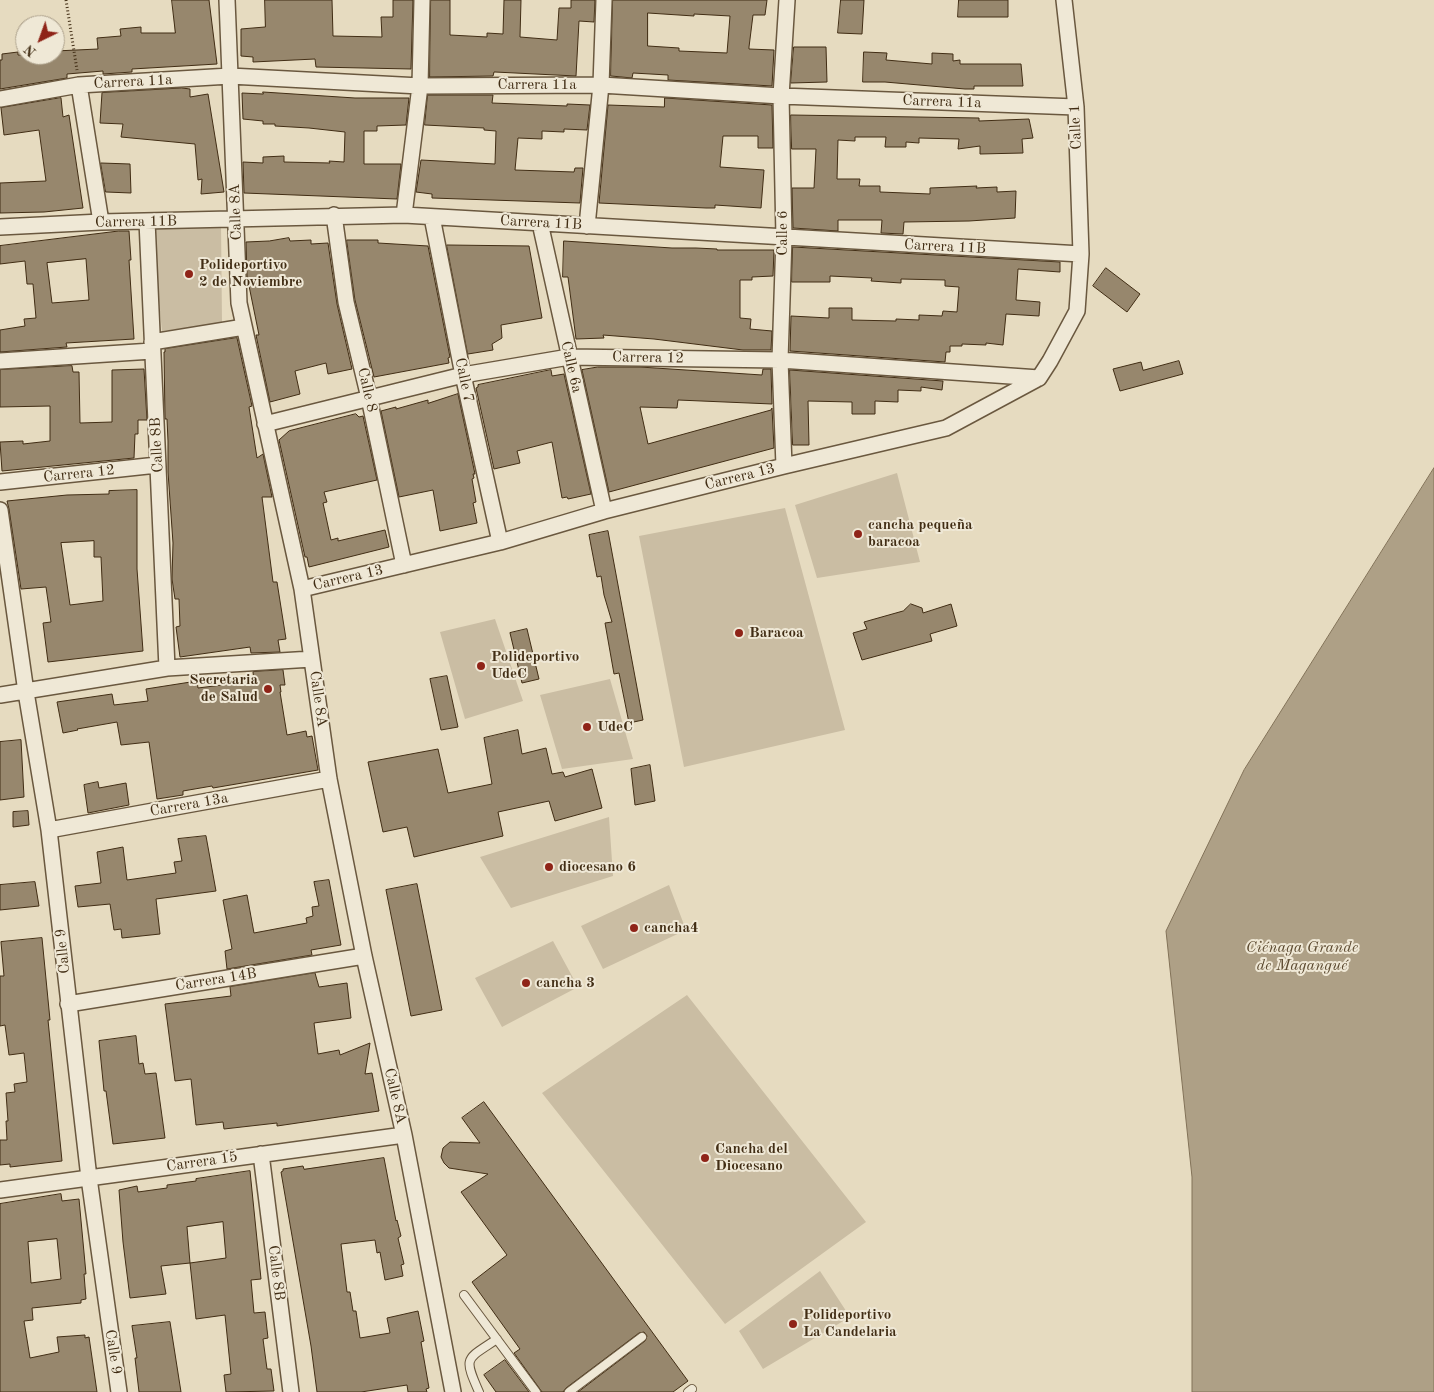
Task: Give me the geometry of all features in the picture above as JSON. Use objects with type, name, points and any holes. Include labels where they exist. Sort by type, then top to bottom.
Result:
[{"type":"street","name":"Calle 8A","points":[[227,0],[239,303],[302,589],[329,779],[364,956],[404,1134],[453,1392]]},
{"type":"street","points":[[404,215],[420,86],[422,0]]},
{"type":"street","points":[[588,226],[601,85],[604,0]]},
{"type":"street","name":"Calle 6","points":[[784,466],[780,360],[784,237],[781,96],[787,0]]},
{"type":"street","name":"Calle 1","points":[[1064,0],[1076,107],[1081,254]]},
{"type":"street","name":"Carrera 11a","points":[[0,99],[79,85],[230,76],[420,86],[601,85],[781,96],[1076,107]]},
{"type":"street","points":[[79,85],[101,222]]},
{"type":"street","name":"Carrera 11B","points":[[0,227],[334,215],[404,215],[1081,254]]},
{"type":"street","name":"Calle 8","points":[[334,215],[346,302],[369,398],[404,564]]},
{"type":"street","name":"Calle 7","points":[[432,217],[463,374],[500,542]]},
{"type":"street","name":"Calle 8B","points":[[147,221],[167,668]]},
{"type":"street","name":"Calle 6a","points":[[540,223],[604,511]]},
{"type":"street","name":"Carrera 13","points":[[302,589],[500,542],[604,511],[784,466],[946,428],[1039,378],[1077,311],[1081,254]]},
{"type":"street","points":[[0,361],[152,346],[244,327]]},
{"type":"street","name":"Carrera 12","points":[[265,424],[463,374],[569,357],[780,360],[1039,378]]},
{"type":"street","name":"Carrera 12","points":[[0,482],[158,465]]},
{"type":"street","name":"Calle 9","points":[[0,510],[26,692],[49,830],[89,1178],[120,1392]]},
{"type":"street","points":[[0,695],[167,668],[312,659]]},
{"type":"street","name":"Carrera 13a","points":[[49,830],[329,779]]},
{"type":"street","name":"Carrera 14B","points":[[68,1004],[364,956]]},
{"type":"street","name":"Carrera 15","points":[[0,1190],[404,1134]]},
{"type":"street","name":"Calle 8B","points":[[261,1154],[291,1392]]},
{"type":"lane","points":[[464,1295],[536,1392]]},
{"type":"lane","points":[[568,1392],[642,1337]]},
{"type":"lane","points":[[479,1392],[469,1369],[469,1361],[474,1354],[497,1339]]},
{"type":"path","points":[[66,0],[79,85]]},
{"type":"shaded area","name":"Polideportivo 2 de Noviembre","points":[[221,223],[222,323],[162,331],[151,224]]},
{"type":"shaded area","name":"cancha pequeña baracoa","points":[[897,473],[920,562],[817,578],[795,505]]},
{"type":"shaded area","name":"Baracoa","points":[[785,508],[845,730],[684,767],[639,536]]},
{"type":"shaded area","name":"Polideportivo UdeC","points":[[495,619],[523,701],[465,719],[440,632]]},
{"type":"shaded area","name":"UdeC","points":[[610,679],[633,759],[562,769],[540,695]]},
{"type":"shaded area","name":"diocesano 6","points":[[609,817],[613,876],[511,908],[480,857]]},
{"type":"shaded area","name":"cancha4","points":[[669,885],[686,930],[603,969],[581,926]]},
{"type":"shaded area","name":"cancha 3","points":[[553,941],[578,987],[502,1027],[475,978]]},
{"type":"shaded area","name":"Cancha del Diocesano","points":[[687,995],[866,1222],[725,1324],[542,1093]]},
{"type":"shaded area","name":"Polideportivo La Candelaria","points":[[820,1271],[850,1317],[763,1369],[739,1331]]},
{"type":"water","name":"Ciénaga Grande de Magangué","points":[[1434,468],[1434,1392],[1192,1392],[1192,1177],[1166,931],[1244,770]]},
{"type":"building","points":[[172,0],[209,0],[217,64],[132,69],[132,72],[103,74],[103,71],[67,74],[67,78],[0,89],[0,60],[2,60],[2,54],[15,52],[15,65],[65,65],[65,51],[98,49],[97,38],[121,36],[120,29],[141,27],[141,33],[175,33]]},
{"type":"building","points":[[265,0],[332,0],[333,36],[382,37],[381,17],[393,17],[393,0],[413,0],[411,69],[316,67],[315,59],[253,62],[253,57],[241,56],[241,29],[265,27]]},
{"type":"building","points":[[431,0],[450,0],[450,35],[487,37],[487,33],[503,34],[504,0],[521,0],[520,37],[557,40],[559,8],[571,8],[571,0],[595,0],[594,22],[579,21],[576,76],[494,72],[493,76],[430,77]]},
{"type":"building","points":[[613,0],[767,0],[765,15],[753,15],[749,49],[774,50],[772,86],[668,80],[668,75],[633,73],[632,78],[611,76]],"holes":[[[648,13],[694,16],[694,14],[730,16],[727,53],[679,51],[679,48],[648,46]]]},
{"type":"building","points":[[841,0],[864,0],[862,34],[838,33]]},
{"type":"building","points":[[959,0],[1008,0],[1008,17],[958,17]]},
{"type":"building","points":[[794,47],[826,47],[827,82],[791,83]]},
{"type":"building","points":[[864,52],[887,53],[886,60],[932,64],[932,53],[953,54],[953,61],[960,60],[960,64],[1021,64],[1023,86],[974,86],[974,89],[965,89],[885,82],[863,82]]},
{"type":"building","points":[[190,89],[190,97],[208,94],[224,192],[201,194],[202,179],[198,180],[195,144],[121,137],[123,124],[100,123],[102,93]]},
{"type":"building","points":[[263,92],[355,98],[409,98],[406,125],[377,126],[377,131],[364,131],[364,164],[401,164],[397,199],[244,193],[243,162],[263,163],[263,157],[284,156],[284,162],[344,162],[345,132],[275,126],[275,124],[263,124],[263,121],[243,119],[242,93],[263,94]]},
{"type":"building","points":[[428,95],[493,95],[492,103],[590,105],[587,130],[564,129],[564,132],[542,131],[542,139],[518,138],[515,170],[574,172],[575,168],[583,168],[580,203],[432,198],[432,194],[416,192],[421,160],[495,164],[496,131],[484,130],[484,128],[425,125]]},
{"type":"building","points":[[61,98],[63,117],[69,115],[83,208],[44,212],[0,213],[0,183],[46,181],[39,130],[4,135],[1,108]]},
{"type":"building","points":[[665,98],[772,105],[773,148],[758,148],[758,136],[723,136],[720,167],[764,170],[761,208],[715,205],[715,208],[706,208],[599,203],[608,105],[664,107]]},
{"type":"building","points":[[791,115],[979,118],[979,121],[1029,119],[1033,138],[1022,139],[1023,153],[980,154],[980,146],[958,149],[959,139],[919,138],[919,143],[906,142],[906,147],[885,147],[886,137],[855,137],[855,141],[838,140],[837,179],[860,179],[859,186],[880,186],[880,192],[930,194],[930,188],[977,186],[976,188],[997,187],[997,192],[1016,191],[1015,218],[904,222],[903,234],[881,233],[882,220],[838,220],[838,231],[793,228],[792,188],[814,188],[816,149],[792,149]]},
{"type":"building","points":[[101,163],[130,164],[131,193],[106,192]]},
{"type":"building","points":[[129,231],[134,339],[66,343],[67,347],[0,352],[0,330],[25,326],[24,319],[36,318],[33,284],[27,284],[25,261],[0,264],[0,246]],"holes":[[[86,259],[89,300],[52,303],[47,263]]]},
{"type":"building","points":[[289,238],[290,241],[311,240],[311,244],[328,243],[337,304],[352,369],[328,374],[326,363],[295,371],[300,394],[270,402],[256,335],[259,335],[247,276],[246,242]]},
{"type":"building","points":[[347,240],[378,240],[378,243],[428,246],[450,357],[448,358],[449,363],[374,377],[355,300]]},
{"type":"building","points":[[564,241],[717,250],[774,250],[773,276],[752,277],[752,280],[740,280],[740,318],[751,319],[750,329],[772,331],[771,350],[743,350],[603,335],[604,338],[576,339],[568,277],[563,277]]},
{"type":"building","points":[[447,245],[529,246],[542,318],[501,325],[502,338],[492,344],[493,350],[468,354]]},
{"type":"building","points":[[793,247],[1060,262],[1060,272],[1018,269],[1016,300],[1040,302],[1039,316],[1006,314],[1003,345],[986,343],[986,345],[962,344],[962,346],[950,346],[950,352],[946,352],[945,362],[790,351],[791,316],[829,318],[829,308],[852,308],[852,320],[919,320],[919,315],[942,316],[943,311],[957,312],[959,287],[945,286],[945,280],[901,279],[901,283],[871,281],[872,278],[830,276],[830,282],[792,282]]},
{"type":"building","points":[[1106,268],[1140,294],[1127,312],[1093,286]]},
{"type":"building","points":[[237,338],[252,406],[249,407],[257,458],[263,454],[272,497],[262,497],[273,582],[277,582],[286,639],[278,640],[280,652],[251,653],[250,647],[180,657],[176,627],[180,626],[179,599],[175,599],[172,579],[173,543],[168,472],[167,419],[165,419],[164,352],[165,349]]},
{"type":"building","points":[[1179,361],[1183,374],[1120,391],[1113,369],[1141,362],[1143,370]]},
{"type":"building","points":[[72,366],[73,372],[79,372],[80,423],[112,422],[112,370],[144,369],[147,420],[138,420],[138,434],[135,434],[134,458],[2,471],[0,442],[23,441],[23,444],[50,441],[50,406],[0,407],[0,370]]},
{"type":"building","points":[[598,367],[640,367],[762,375],[763,369],[771,369],[772,404],[678,400],[677,408],[640,407],[648,444],[771,410],[772,408],[774,448],[609,492],[582,370]]},
{"type":"building","points":[[551,370],[552,376],[564,374],[591,494],[568,499],[567,497],[562,498],[552,442],[517,451],[520,463],[494,469],[476,388],[478,385]]},
{"type":"building","points":[[790,370],[943,381],[942,390],[921,387],[921,391],[898,390],[898,402],[875,401],[875,414],[852,414],[852,402],[808,401],[809,445],[793,445]]},
{"type":"building","points":[[458,394],[475,474],[473,474],[474,478],[472,479],[476,502],[473,503],[477,523],[440,531],[433,490],[399,497],[381,411],[428,400],[428,403]]},
{"type":"building","points":[[356,414],[359,417],[363,416],[377,480],[324,492],[327,502],[323,503],[331,540],[338,538],[338,541],[385,530],[389,547],[309,567],[307,557],[305,557],[279,440],[289,431]]},
{"type":"building","points":[[137,490],[137,569],[143,651],[48,662],[43,623],[51,622],[46,587],[21,589],[7,501],[67,495],[109,494],[109,491]],"holes":[[[94,541],[94,557],[101,557],[103,601],[70,605],[61,543]]]},
{"type":"building","points":[[608,531],[643,720],[629,723],[619,673],[614,674],[605,623],[612,622],[604,595],[601,576],[597,577],[589,535]]},
{"type":"building","points":[[911,604],[922,608],[923,613],[951,604],[957,626],[930,634],[932,641],[862,660],[853,633],[867,629],[864,622],[903,611]]},
{"type":"building","points":[[527,629],[539,679],[522,683],[510,633]]},
{"type":"building","points":[[283,670],[285,685],[280,685],[280,692],[287,735],[306,731],[307,737],[312,736],[318,770],[213,788],[212,786],[183,791],[183,795],[157,799],[149,742],[121,745],[117,722],[63,733],[57,702],[112,694],[114,705],[148,701],[146,689],[197,681],[198,688],[254,681],[253,672]]},
{"type":"building","points":[[447,676],[458,727],[441,730],[430,679]]},
{"type":"building","points":[[518,730],[522,754],[546,748],[552,774],[563,772],[565,777],[592,769],[602,808],[555,821],[549,801],[498,812],[503,836],[414,857],[407,827],[383,832],[368,762],[438,749],[448,793],[492,784],[484,738]]},
{"type":"building","points":[[21,740],[24,797],[0,800],[0,742]]},
{"type":"building","points":[[650,765],[655,801],[635,805],[631,769]]},
{"type":"building","points":[[98,782],[99,788],[126,783],[129,805],[88,813],[84,785]]},
{"type":"building","points":[[28,811],[29,825],[13,827],[13,812]]},
{"type":"building","points":[[206,836],[216,891],[156,899],[160,934],[122,938],[121,929],[114,930],[110,904],[78,907],[75,886],[101,883],[97,852],[123,847],[127,880],[176,873],[174,862],[182,861],[178,839]]},
{"type":"building","points":[[329,880],[341,945],[311,950],[312,955],[227,969],[225,951],[232,949],[223,900],[247,895],[254,933],[307,923],[306,918],[313,916],[312,907],[319,906],[314,882]]},
{"type":"building","points":[[35,882],[39,906],[0,910],[0,885]]},
{"type":"building","points":[[417,884],[442,1010],[411,1016],[386,890]]},
{"type":"building","points":[[42,938],[62,1161],[10,1167],[10,1164],[0,1165],[0,1140],[7,1140],[6,1093],[15,1092],[14,1084],[27,1082],[24,1053],[9,1055],[5,1025],[0,1026],[0,976],[4,976],[1,942]]},
{"type":"building","points":[[315,973],[319,987],[347,983],[351,1018],[314,1023],[318,1054],[339,1050],[340,1055],[370,1043],[365,1074],[372,1073],[379,1111],[277,1126],[277,1123],[224,1129],[223,1122],[196,1125],[191,1079],[175,1081],[165,1004],[231,996],[230,987]]},
{"type":"building","points":[[136,1036],[139,1064],[143,1063],[145,1074],[156,1073],[165,1138],[113,1144],[106,1091],[104,1091],[99,1041]]},
{"type":"building","points":[[484,1102],[688,1381],[673,1392],[578,1392],[645,1341],[647,1336],[644,1332],[639,1333],[563,1392],[542,1392],[514,1353],[520,1349],[472,1282],[507,1255],[461,1192],[488,1174],[449,1168],[441,1157],[443,1148],[450,1142],[480,1143],[462,1118]]},
{"type":"building","points":[[384,1158],[396,1221],[401,1236],[398,1238],[404,1264],[401,1265],[403,1276],[385,1280],[380,1252],[377,1253],[375,1240],[341,1244],[347,1292],[350,1292],[353,1311],[356,1311],[360,1338],[390,1333],[387,1318],[418,1311],[424,1341],[421,1342],[429,1388],[426,1389],[427,1392],[408,1392],[407,1385],[361,1392],[317,1392],[311,1346],[281,1172],[283,1169],[303,1166],[304,1169]]},
{"type":"building","points":[[250,1171],[261,1279],[251,1280],[254,1313],[265,1312],[268,1338],[263,1339],[267,1369],[271,1369],[274,1391],[226,1392],[224,1375],[231,1374],[225,1315],[196,1319],[190,1263],[161,1266],[166,1294],[130,1298],[119,1190],[137,1186],[138,1192],[167,1188],[167,1185],[196,1181],[196,1179]],"holes":[[[223,1222],[226,1258],[190,1263],[187,1227]]]},
{"type":"building","points":[[61,1194],[62,1201],[79,1199],[86,1274],[84,1274],[86,1299],[81,1300],[81,1303],[32,1308],[33,1320],[24,1321],[30,1358],[59,1352],[57,1337],[85,1335],[85,1338],[89,1337],[97,1392],[0,1392],[0,1204]],"holes":[[[57,1239],[61,1279],[31,1283],[28,1242]]]},
{"type":"building","points":[[170,1322],[181,1392],[139,1392],[135,1358],[137,1358],[132,1326]]},
{"type":"building","points":[[505,1360],[529,1392],[496,1392],[484,1375]]},
{"type":"place","name":"Polideportivo 2 de Noviembre","points":[[189,274]]},
{"type":"place","name":"cancha pequeña baracoa","points":[[858,534]]},
{"type":"place","name":"Baracoa","points":[[739,633]]},
{"type":"place","name":"Polideportivo UdeC","points":[[481,666]]},
{"type":"place","name":"Secretaria de Salud","points":[[268,689]]},
{"type":"place","name":"UdeC","points":[[587,727]]},
{"type":"place","name":"diocesano 6","points":[[549,867]]},
{"type":"place","name":"cancha4","points":[[634,928]]},
{"type":"place","name":"cancha 3","points":[[526,983]]},
{"type":"place","name":"Cancha del Diocesano","points":[[705,1158]]},
{"type":"place","name":"Polideportivo La Candelaria","points":[[793,1324]]}]
